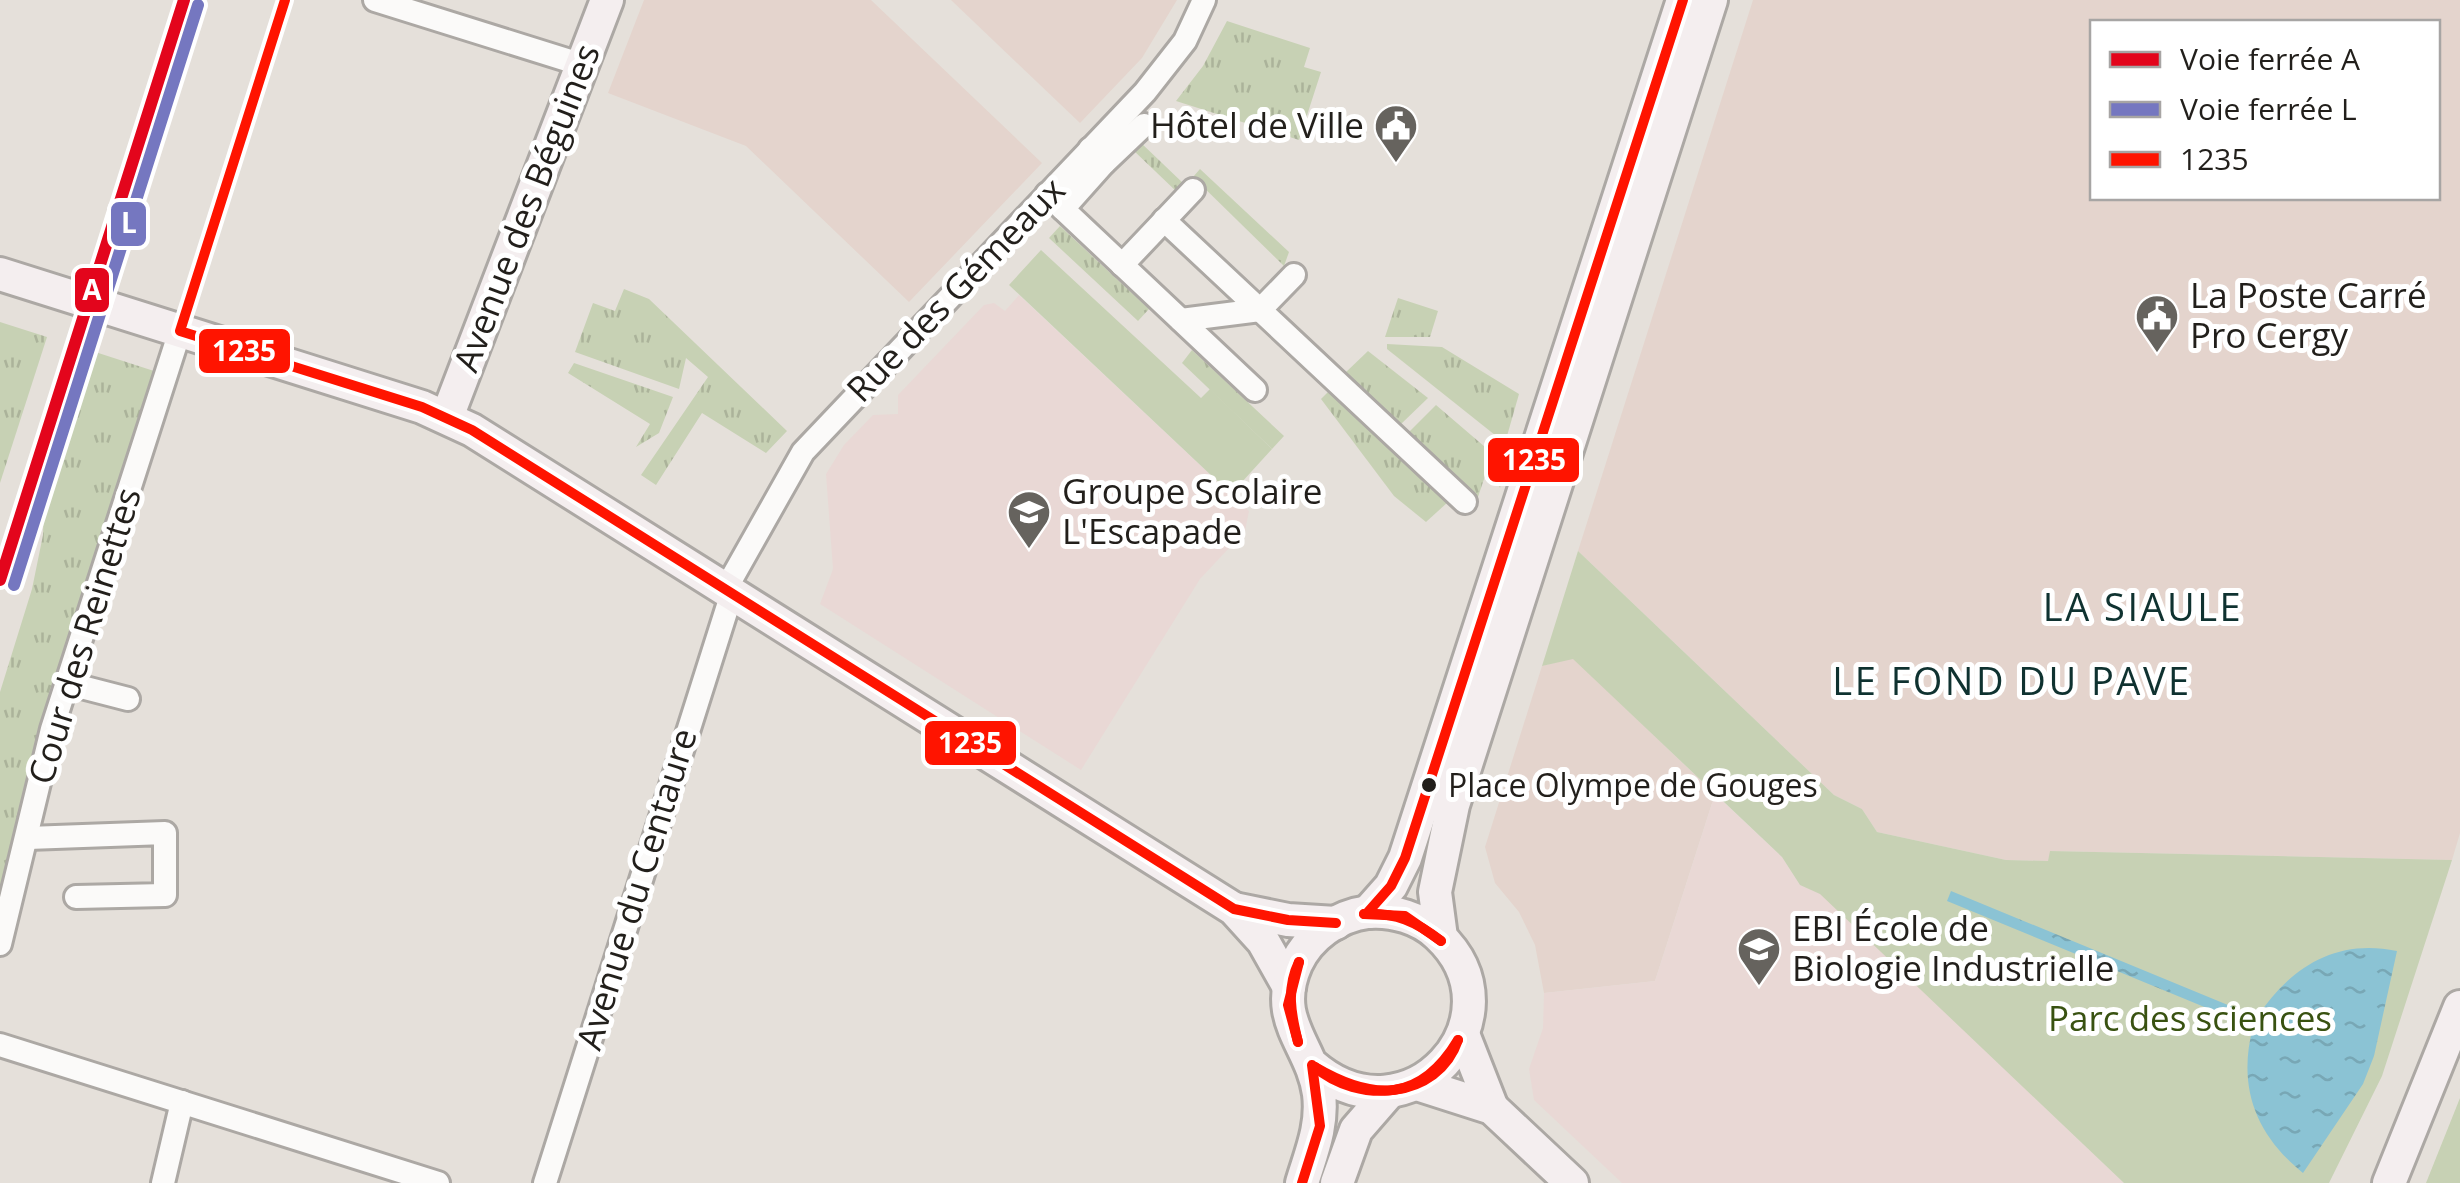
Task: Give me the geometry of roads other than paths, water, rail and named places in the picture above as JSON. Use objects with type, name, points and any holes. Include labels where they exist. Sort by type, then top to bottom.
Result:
[{"type":"main road","name":"Avenue des Béguines","points":[[447,417],[608,0]]},
{"type":"main road","points":[[1368,912],[1391,886],[1405,858],[1683,0]]},
{"type":"main road","points":[[1440,937],[1435,892],[1453,805],[1710,0]]},
{"type":"main road","points":[[9,276],[447,417],[1234,910],[1263,940],[1289,987],[1292,1028],[1312,1064],[1320,1126],[1302,1183]]},
{"type":"main road","points":[[1234,910],[1288,920],[1336,922],[1368,912],[1402,915],[1440,937],[1457,958],[1466,984],[1463,1034],[1492,1108],[1572,1183]]},
{"type":"main road","points":[[1289,987],[1308,945],[1336,922]]},
{"type":"main road","points":[[2389,1183],[2460,1007]]},
{"type":"main road","points":[[1337,1183],[1356,1130],[1403,1088],[1449,1058],[1463,1034]]},
{"type":"main road","points":[[1312,1064],[1347,1088],[1403,1088],[1492,1108]]},
{"type":"street","points":[[375,0],[582,65]]},
{"type":"street","name":"Rue des Gémeaux","points":[[727,594],[803,452],[1098,156],[1185,41],[1204,0]]},
{"type":"street","points":[[1098,156],[1144,124]]},
{"type":"street","points":[[1122,265],[1194,190]]},
{"type":"street","points":[[1055,202],[1255,390]]},
{"type":"street","points":[[1164,220],[1465,502]]},
{"type":"street","points":[[1181,320],[1260,310],[1294,275]]},
{"type":"street","name":"Cour des Reinettes","points":[[0,944],[66,683],[180,331]]},
{"type":"street","name":"Avenue du Centaure","points":[[545,1183],[727,594]]},
{"type":"street","points":[[66,683],[128,699]]},
{"type":"street","points":[[28,838],[165,833],[164,894],[76,898]]},
{"type":"street","points":[[0,1045],[438,1183]]},
{"type":"street","points":[[163,1183],[182,1102]]},
{"type":"water","points":[[1951,891],[2257,1017],[2284,984],[2316,961],[2354,949],[2397,951],[2374,1056],[2363,1084],[2303,1173],[2273,1143],[2254,1108],[2247,1070],[2253,1027],[1947,901]]},
{"type":"rail line","name":"A","points":[[0,580],[184,0]]},
{"type":"rail line","name":"L","points":[[14,585],[198,5]]},
{"type":"place","name":"Hôtel de Ville","points":[[1396,164]]},
{"type":"place","name":"La Poste Carré Pro Cergy","points":[[2157,354]]},
{"type":"place","name":"Groupe Scolaire L'Escapade","points":[[1029,550]]},
{"type":"place","name":"Place Olympe de Gouges","points":[[1429,785]]},
{"type":"place","name":"EBI École de Biologie Industrielle","points":[[1759,987]]},
{"type":"district","name":"LA SIAULE","points":[[2143,608]]},
{"type":"district","name":"LE FOND DU PAVE","points":[[2012,682]]},
{"type":"park label","name":"Parc des sciences","points":[[2190,1019]]}]
